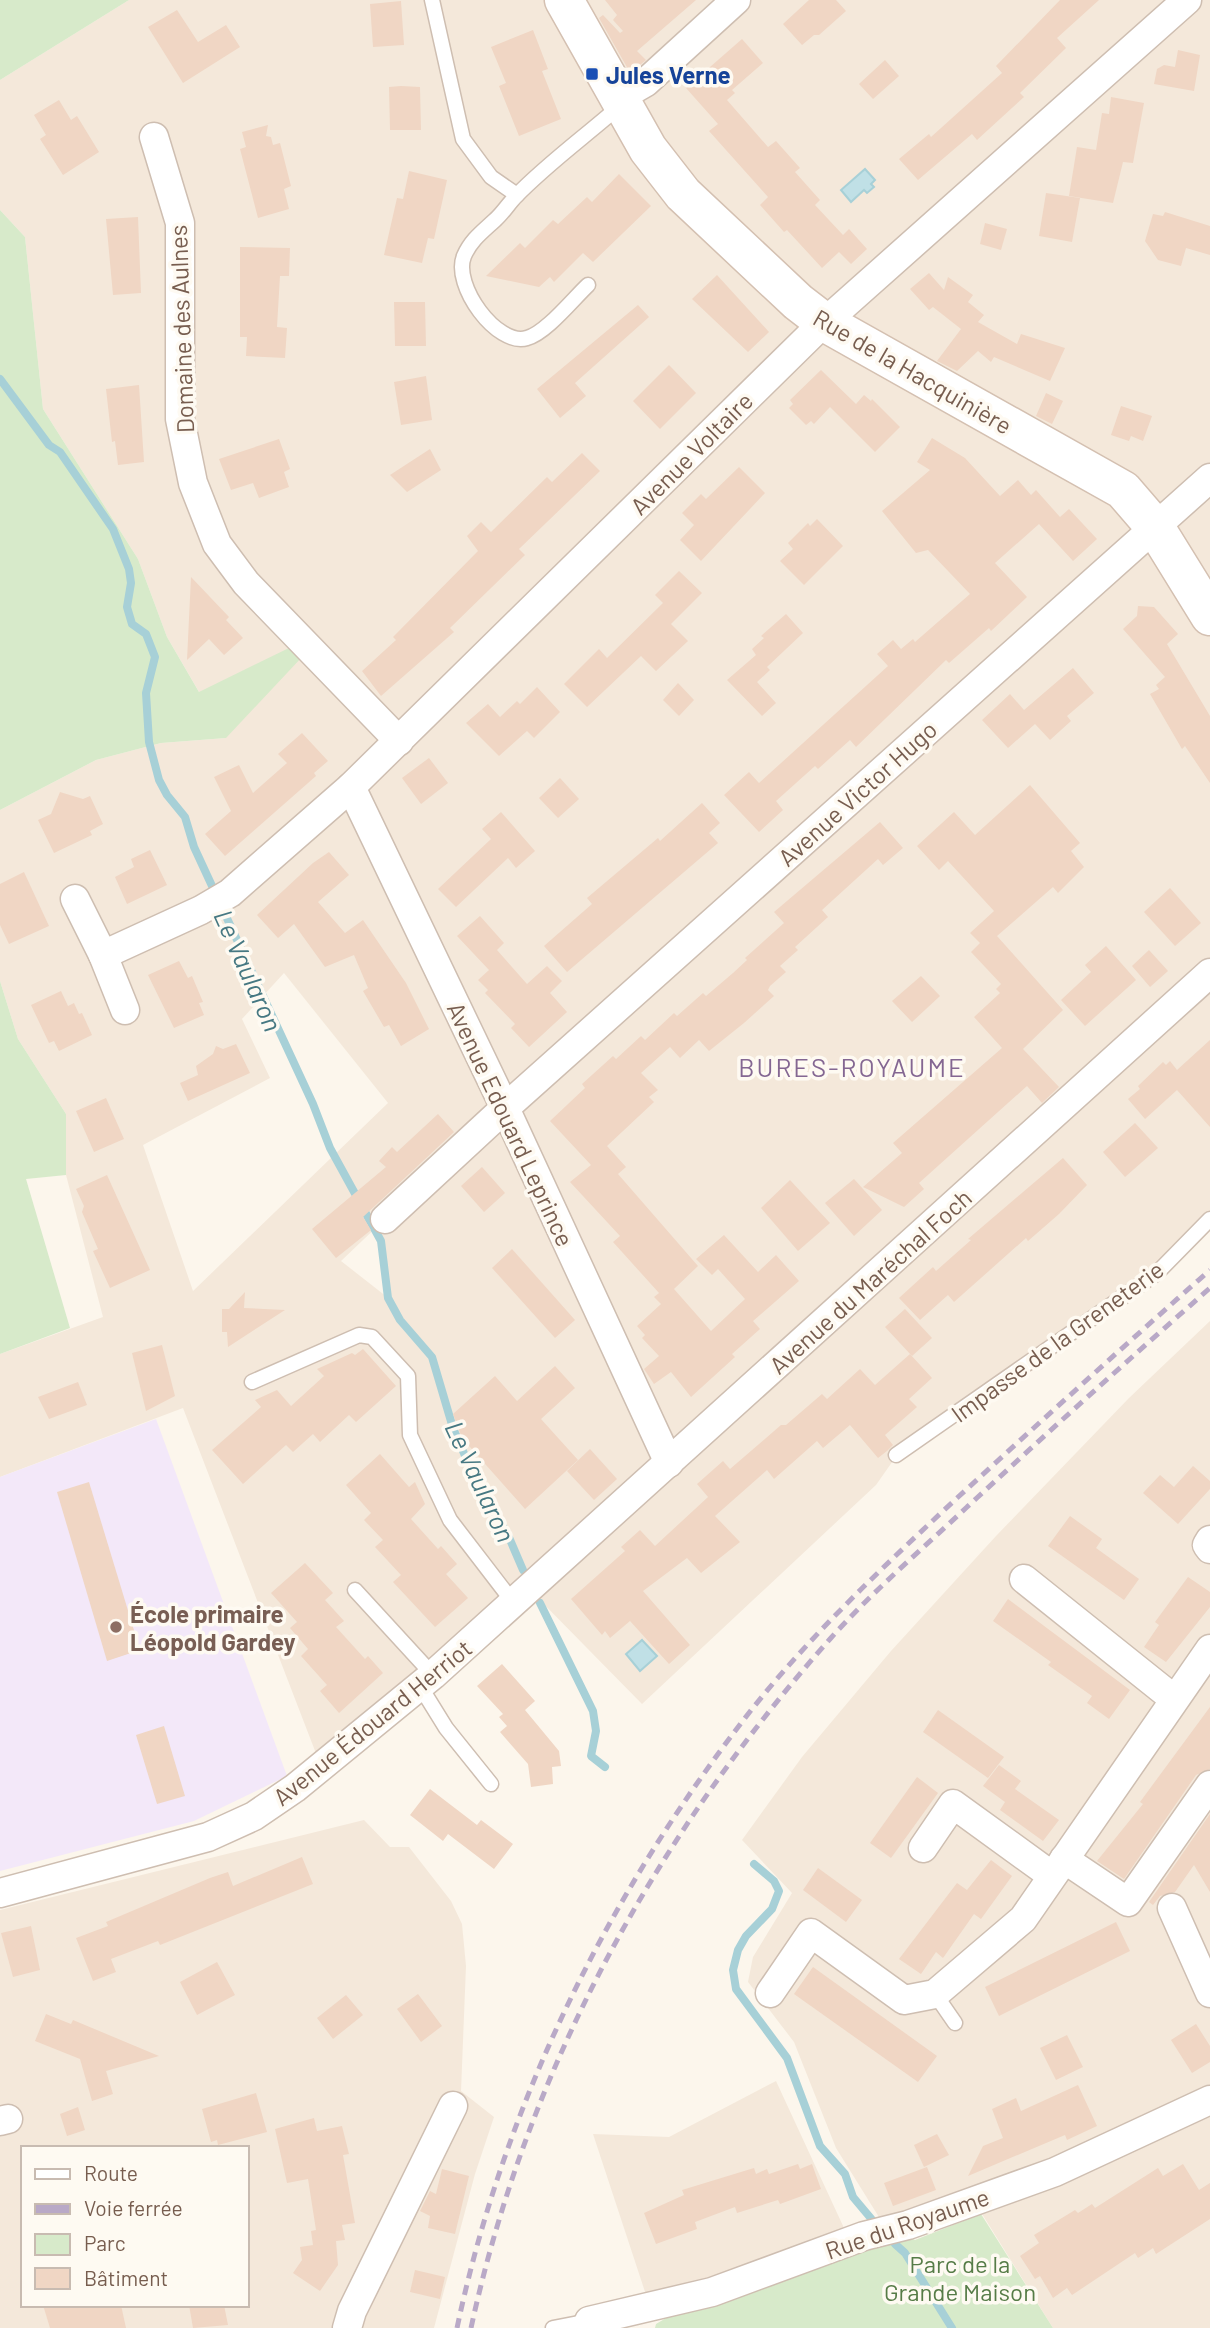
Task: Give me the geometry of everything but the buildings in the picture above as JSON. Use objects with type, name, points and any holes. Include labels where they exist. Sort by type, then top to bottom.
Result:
[{"type":"street","name":"Rue de la Hacquinière","points":[[564,0],[648,149],[683,194],[798,302],[824,322],[1123,490],[1155,527],[1210,616]]},
{"type":"street","points":[[621,100],[646,82],[736,0]]},
{"type":"street","name":"Avenue Voltaire","points":[[103,955],[201,911],[230,893],[351,787],[824,322],[1187,0]]},
{"type":"street","name":"Domaine des Aulnes","points":[[154,137],[180,223],[180,419],[193,483],[217,544],[246,583],[399,741]]},
{"type":"street","name":"Avenue Victor Hugo","points":[[385,1219],[505,1108],[1210,478]]},
{"type":"street","name":"Avenue Edouard Leprince","points":[[351,787],[505,1108],[668,1462]]},
{"type":"street","points":[[75,899],[103,955],[125,1010]]},
{"type":"street","name":"Avenue du Maréchal Foch","points":[[521,1595],[1210,973]]},
{"type":"street","points":[[1210,1540],[1206,1545],[1210,1549]]},
{"type":"street","points":[[1024,1579],[1174,1699]]},
{"type":"street","name":"Avenue Édouard Herriot","points":[[0,1893],[208,1837],[254,1816],[295,1788],[426,1680],[521,1595]]},
{"type":"street","points":[[770,1993],[811,1933],[904,2000],[935,1994],[1023,1919],[1210,1649]]},
{"type":"street","points":[[923,1848],[953,1804],[1058,1867],[1128,1902],[1210,1785]]},
{"type":"street","points":[[1172,1908],[1210,1993]]},
{"type":"street","name":"Rue du Royaume","points":[[589,2324],[712,2292],[864,2236],[908,2225],[1055,2172],[1210,2100]]},
{"type":"street","points":[[347,2328],[352,2311],[453,2106]]},
{"type":"lane","points":[[432,0],[463,139],[491,177],[517,195]]},
{"type":"lane","points":[[588,285],[542,329],[528,338],[514,339],[501,331],[468,296],[461,278],[463,259],[473,239],[621,100]]},
{"type":"lane","name":"Impasse de la Greneterie","points":[[897,1455],[1157,1273],[1210,1219]]},
{"type":"lane","points":[[252,1382],[359,1335],[372,1337],[408,1376],[410,1435],[450,1520],[521,1595]]},
{"type":"lane","points":[[355,1590],[426,1680],[446,1728],[492,1784]]},
{"type":"lane","points":[[935,1994],[955,2023]]},
{"type":"lane","name":"Rue du Royaume","points":[[553,2328],[589,2324]]},
{"type":"shaded area","points":[[129,0],[544,0],[569,46],[564,0],[1210,0],[1210,1219],[1157,1273],[897,1455],[876,1485],[642,1704],[529,1589],[420,1686],[411,1674],[317,1756],[183,1408],[0,1477],[0,1354],[103,1317],[66,1175],[66,1114],[18,1039],[0,981],[0,810],[96,760],[161,743],[226,738],[167,637],[138,559],[43,409],[25,237],[0,210],[0,80]],"holes":[[[284,973],[388,1103],[193,1291],[143,1145],[270,1078],[242,1019]],[[384,1220],[381,1241],[387,1297],[341,1261]]]},
{"type":"shaded area","points":[[1210,1321],[1210,2328],[1053,2328],[974,2201],[887,2230],[836,2148],[794,2042],[748,1982],[753,1957],[792,1893],[742,1840],[802,1757],[891,1651],[996,1536],[1129,1398]]},
{"type":"shaded area","name":"École primaire Léopold Gardey","points":[[156,1419],[287,1776],[194,1821],[0,1871],[0,1477]]},
{"type":"shaded area","points":[[364,1820],[390,1847],[409,1847],[451,1901],[462,1924],[466,1966],[461,2091],[494,2117],[475,2174],[434,2328],[0,2328],[0,1910]]},
{"type":"shaded area","points":[[776,2081],[850,2241],[650,2307],[593,2134],[669,2137]]},
{"type":"green space","points":[[0,0],[129,0],[0,80]]},
{"type":"green space","points":[[0,210],[25,237],[43,409],[138,559],[167,637],[199,692],[291,647],[303,656],[226,738],[161,743],[96,760],[0,810]]},
{"type":"green space","points":[[0,981],[18,1039],[66,1114],[66,1175],[26,1179],[70,1328],[0,1354]]},
{"type":"green space","name":"Parc de la Grande Maison","points":[[981,2214],[1053,2328],[655,2328],[656,2324],[685,2307],[898,2232],[915,2240]]},
{"type":"water","points":[[865,169],[875,180],[871,184],[874,187],[867,193],[864,190],[851,202],[841,190]]},
{"type":"water","points":[[642,1640],[657,1656],[640,1671],[626,1654]]},
{"type":"waterway","name":"Le Vaularon","points":[[0,379],[49,445],[60,452],[113,529],[129,569],[131,583],[127,607],[132,624],[146,634],[155,657],[146,693],[149,742],[159,780],[185,817],[194,847],[313,1104],[330,1148],[381,1241],[388,1298],[400,1320],[432,1357],[453,1428],[479,1488],[508,1535],[523,1570]]},
{"type":"waterway","name":"Le Vaularon","points":[[540,1603],[593,1711],[596,1731],[591,1756],[605,1767]]},
{"type":"waterway","name":"Le Vaularon","points":[[754,1864],[774,1881],[779,1891],[772,1909],[746,1936],[738,1950],[733,1970],[736,1989],[787,2058],[820,2146],[845,2174],[853,2197],[874,2222]]},
{"type":"waterway","name":"Le Vaularon","points":[[895,2244],[905,2253],[952,2328]]},
{"type":"railway","points":[[457,2328],[477,2245],[502,2164],[566,2007],[648,1858],[695,1787],[769,1688],[847,1604],[957,1498],[1210,1270]]},
{"type":"railway","points":[[471,2328],[495,2232],[526,2139],[563,2049],[606,1961],[654,1876],[708,1793],[767,1715],[830,1639],[863,1605],[1027,1452],[1210,1288]]},
{"type":"place","name":"Jules Verne","points":[[592,74]]},
{"type":"place","name":"École primaire Léopold Gardey","points":[[116,1627]]},
{"type":"district","name":"BURES-ROYAUME","points":[[852,1066]]}]
